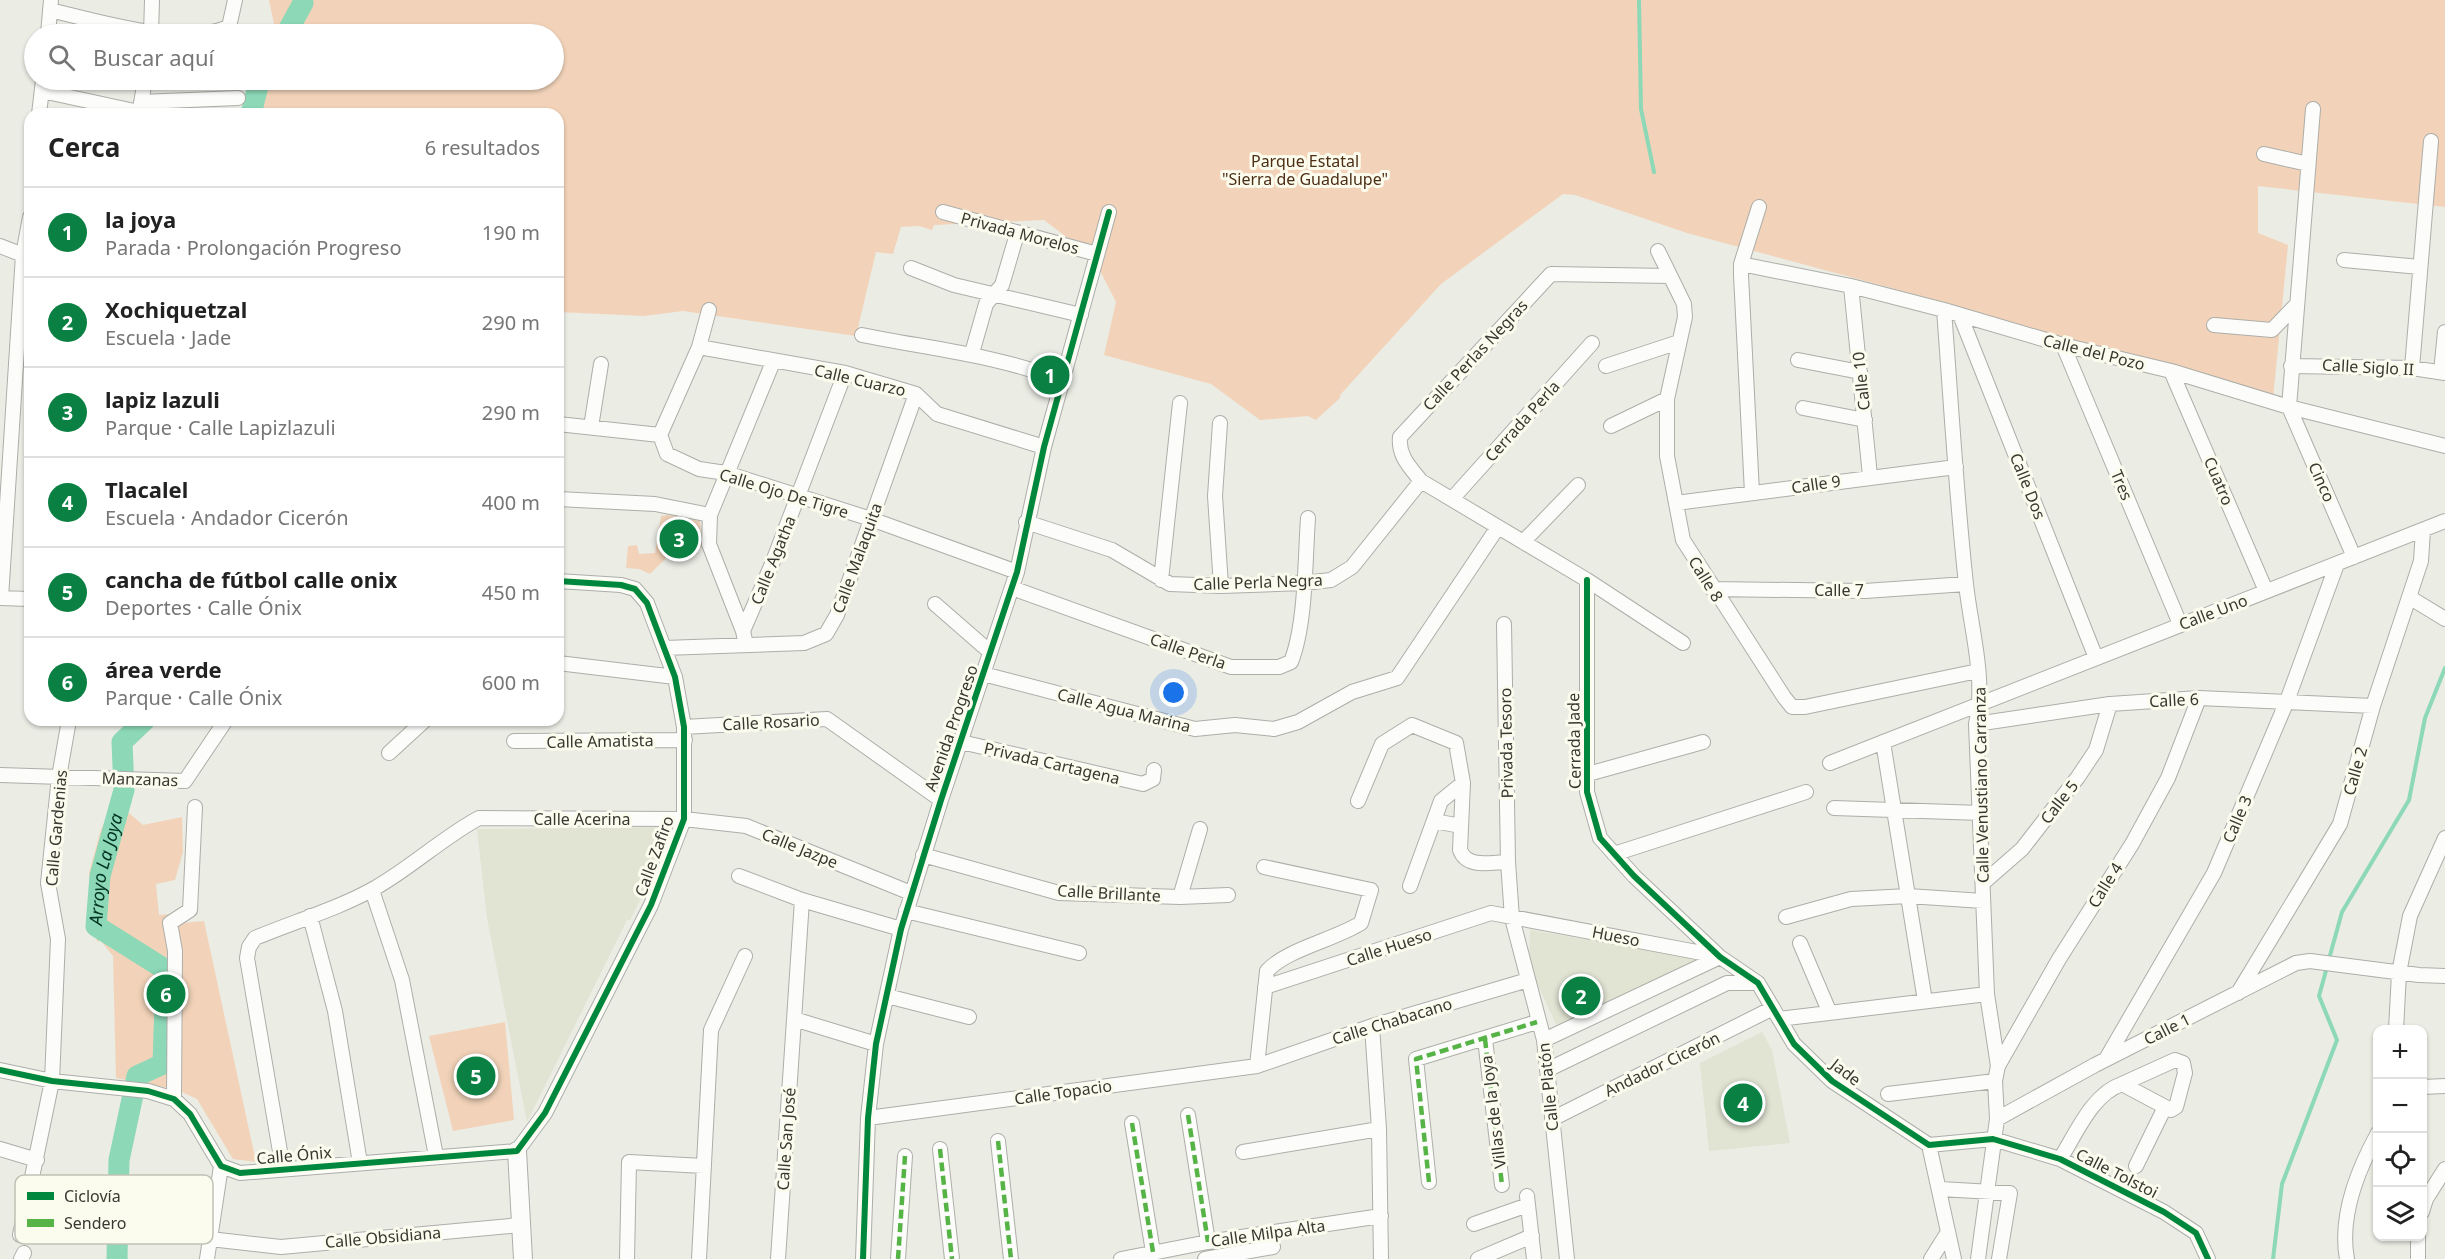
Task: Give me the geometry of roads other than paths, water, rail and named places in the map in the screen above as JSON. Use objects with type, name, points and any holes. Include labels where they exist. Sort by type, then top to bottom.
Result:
[{"type":"main road","points":[[517,1151],[523,1259]]},
{"type":"street","points":[[151,24],[152,0]]},
{"type":"street","points":[[231,24],[235,0]]},
{"type":"street","points":[[49,24],[51,5],[117,24]]},
{"type":"street","points":[[40,108],[41,90]]},
{"type":"street","points":[[62,90],[136,108]]},
{"type":"street","points":[[140,108],[144,90]]},
{"type":"street","points":[[150,108],[238,99]]},
{"type":"street","points":[[2289,407],[2313,109]]},
{"type":"street","points":[[2412,368],[2431,141]]},
{"type":"street","points":[[2264,154],[2308,164]]},
{"type":"street","points":[[1752,492],[1741,264],[1759,207]]},
{"type":"street","name":"Privada Morelos","points":[[943,212],[1097,254]]},
{"type":"street","name":"Avenida Progreso","points":[[863,1259],[868,1118],[876,1044],[901,929],[923,855],[1017,572],[1044,447],[1109,212]]},
{"type":"street","points":[[972,353],[986,304],[1002,285],[1017,234]]},
{"type":"street","points":[[0,246],[24,255],[1,598],[24,599]]},
{"type":"street","name":"Calle 8","points":[[1658,251],[1684,304],[1685,317],[1667,399],[1667,456],[1683,540],[1712,589],[1792,707],[1805,707],[1978,671]]},
{"type":"street","points":[[2344,260],[2421,267]]},
{"type":"street","name":"Calle del Pozo","points":[[1741,264],[1851,286],[1944,310],[2063,345],[2171,371],[2289,407],[2445,446]]},
{"type":"street","points":[[911,268],[954,285],[1081,315]]},
{"type":"street","name":"Calle Perlas Negras","points":[[1421,481],[1402,456],[1400,437],[1551,274],[1670,276]]},
{"type":"street","name":"Calle 10","points":[[1851,286],[1870,476]]},
{"type":"street","points":[[2214,325],[2272,330],[2296,305]]},
{"type":"street","points":[[564,425],[660,435],[699,347],[709,310]]},
{"type":"street","name":"Calle Venustiano Carranza","points":[[1944,310],[1966,584],[1978,671],[1980,703],[1976,724],[1987,994],[1998,1066],[1995,1081],[1997,1119],[1978,1259]]},
{"type":"street","name":"Calle Dos","points":[[1960,315],[2096,658]]},
{"type":"street","points":[[2443,373],[2445,332]]},
{"type":"street","points":[[862,335],[944,352],[972,353],[1022,365],[1063,381]]},
{"type":"street","points":[[1606,366],[1679,342]]},
{"type":"street","name":"Cerrada Perla","points":[[1452,499],[1592,344]]},
{"type":"street","name":"Tres","points":[[2063,345],[2180,624]]},
{"type":"street","name":"Calle Cuarzo","points":[[699,347],[845,373],[916,393],[937,414],[1044,447]]},
{"type":"street","points":[[1798,360],[1860,372]]},
{"type":"street","points":[[744,638],[709,544],[710,514],[773,362]]},
{"type":"street","points":[[591,427],[601,364]]},
{"type":"street","name":"Calle Siglo II","points":[[2291,366],[2412,368],[2443,373]]},
{"type":"street","name":"Cuatro","points":[[2171,371],[2266,591]]},
{"type":"street","name":"Calle Agatha","points":[[744,638],[845,373]]},
{"type":"street","name":"Calle Malaquita","points":[[664,648],[744,638],[804,643],[826,634],[837,615],[916,393]]},
{"type":"street","points":[[1611,426],[1667,399]]},
{"type":"street","points":[[1161,580],[1180,403]]},
{"type":"street","name":"Cinco","points":[[2289,407],[2354,557]]},
{"type":"street","points":[[1803,408],[1865,420]]},
{"type":"street","points":[[1220,423],[1215,496],[1221,586]]},
{"type":"street","name":"Calle Ojo De Tigre","points":[[660,435],[668,454],[699,469],[726,473],[871,519],[1017,572]]},
{"type":"street","name":"Calle 9","points":[[1676,503],[1870,476],[1956,467]]},
{"type":"street","points":[[1421,481],[1587,580],[1683,643]]},
{"type":"street","name":"Calle Perla Negra","points":[[1026,522],[1113,550],[1170,584],[1221,586],[1304,583],[1331,580],[1352,567],[1421,481]]},
{"type":"street","points":[[1523,542],[1578,485]]},
{"type":"street","points":[[564,499],[655,504],[710,514]]},
{"type":"street","points":[[1304,583],[1308,518]]},
{"type":"street","name":"Calle Uno","points":[[1830,763],[2445,521]]},
{"type":"street","name":"Calle Agua Marina","points":[[983,674],[1196,729],[1235,725],[1274,729],[1290,725],[1352,692],[1397,678],[1498,527]]},
{"type":"street","name":"Calle 2","points":[[2238,993],[2340,824],[2373,706],[2421,561],[2423,530]]},
{"type":"street","name":"Calle 3","points":[[2106,1059],[2214,873],[2287,701],[2337,564]]},
{"type":"street","name":"Cerrada Jade","points":[[1587,580],[1587,792],[1600,838],[1634,876],[1720,957]]},
{"type":"street","name":"Calle Zafiro","points":[[517,1151],[545,1113],[651,905],[684,819],[685,733],[675,676],[647,603],[635,589],[621,585],[564,581]]},
{"type":"street","name":"Calle Perla","points":[[1012,588],[1231,667],[1279,666],[1291,662],[1295,651],[1304,583]]},
{"type":"street","name":"Calle 7","points":[[1712,589],[1865,591],[1966,584]]},
{"type":"street","points":[[2409,597],[2445,619]]},
{"type":"street","points":[[935,604],[990,652]]},
{"type":"street","name":"Privada Tesoro","points":[[1504,624],[1508,862],[1512,918]]},
{"type":"street","points":[[564,664],[675,676]]},
{"type":"street","name":"Calle 6","points":[[1976,724],[2110,704],[2199,698],[2373,706]]},
{"type":"street","name":"Calle 4","points":[[1998,1066],[2059,959],[2132,844],[2168,778],[2199,698]]},
{"type":"street","name":"Calle 5","points":[[1983,883],[2022,849],[2078,777],[2096,750],[2110,704]]},
{"type":"street","name":"Calle Rosario","points":[[685,733],[827,719],[941,800]]},
{"type":"street","points":[[1358,801],[1382,744],[1412,725],[1456,743],[1463,783],[1460,850],[1463,859],[1470,863],[1508,862]]},
{"type":"street","name":"Calle Gardenias","points":[[34,1175],[52,1081],[58,939],[48,883],[59,777],[68,726]]},
{"type":"street","name":"Manzanas","points":[[59,777],[123,777],[185,781],[222,726]]},
{"type":"street","points":[[389,753],[418,726]]},
{"type":"street","name":"Calle Amatista","points":[[514,741],[685,733]]},
{"type":"street","name":"Privada Cartagena","points":[[961,742],[1143,784],[1153,780],[1154,770]]},
{"type":"street","points":[[1588,774],[1703,742]]},
{"type":"street","points":[[1883,742],[1925,1001]]},
{"type":"street","points":[[0,775],[59,777]]},
{"type":"street","points":[[1410,886],[1441,801],[1463,783]]},
{"type":"street","points":[[1614,854],[1806,792]]},
{"type":"street","points":[[174,1099],[175,951],[170,923],[190,910],[195,807]]},
{"type":"street","points":[[1834,808],[1981,813]]},
{"type":"street","name":"Calle Acerina","points":[[372,890],[416,863],[452,833],[479,818],[684,819]]},
{"type":"street","name":"Calle Jazpe","points":[[684,819],[746,826],[911,894]]},
{"type":"street","points":[[1434,821],[1461,825]]},
{"type":"street","points":[[1180,897],[1200,829]]},
{"type":"street","points":[[2396,1025],[2399,973],[2410,916],[2445,838]]},
{"type":"street","name":"Calle Brillante","points":[[923,855],[1059,893],[1180,897],[1228,895]]},
{"type":"street","points":[[1257,1066],[1268,971],[1274,964],[1342,935],[1361,923],[1371,890],[1264,867]]},
{"type":"street","points":[[739,876],[802,900],[901,929]]},
{"type":"street","points":[[283,1169],[247,958],[249,947],[255,938],[372,890],[402,980],[436,1156]]},
{"type":"street","points":[[1786,917],[1851,899],[1908,896],[1983,902]]},
{"type":"street","name":"Calle San José","points":[[778,1259],[802,900]]},
{"type":"street","points":[[906,911],[1079,952]]},
{"type":"street","name":"Calle Hueso","points":[[1266,987],[1491,913],[1512,918]]},
{"type":"street","points":[[309,916],[335,1011],[360,1163]]},
{"type":"street","name":"Hueso","points":[[1512,918],[1537,920],[1720,957]]},
{"type":"street","name":"Calle Platón","points":[[1512,918],[1537,1022],[1544,1040],[1566,1259]]},
{"type":"street","points":[[1800,943],[1829,1011]]},
{"type":"street","points":[[699,1259],[711,1030],[746,956]]},
{"type":"street","points":[[1544,1040],[1720,957]]},
{"type":"street","name":"Jade","points":[[1720,957],[1758,984],[1794,1044],[1832,1081],[1929,1145]]},
{"type":"street","name":"Calle 1","points":[[1997,1119],[2106,1059],[2296,963],[2310,961],[2399,973],[2445,976]]},
{"type":"street","name":"Calle Chabacano","points":[[1257,1066],[1371,1026],[1528,980]]},
{"type":"street","points":[[1547,1070],[1727,983],[1758,984]]},
{"type":"street","name":"Andador Cicerón","points":[[1552,1119],[1776,1014],[1829,1011],[1987,994]]},
{"type":"street","points":[[887,996],[969,1017]]},
{"type":"street","points":[[794,1019],[876,1044]]},
{"type":"street","name":"Villas de la Joya","points":[[1429,1182],[1416,1059],[1537,1022]]},
{"type":"street","points":[[1371,1026],[1379,1129],[1381,1259]]},
{"type":"street","name":"Villas de la Joya","points":[[1485,1039],[1502,1185]]},
{"type":"street","points":[[2060,1159],[2100,1096],[2110,1088],[2175,1060],[2183,1063],[2185,1073],[2176,1107],[2170,1110],[2122,1084]]},
{"type":"street","name":"Calle Topacio","points":[[868,1118],[1257,1066]]},
{"type":"street","points":[[0,1070],[52,1081],[112,1085],[148,1091],[174,1099],[190,1114],[221,1166],[213,1219]]},
{"type":"street","points":[[1888,1094],[1995,1081]]},
{"type":"street","points":[[2427,1086],[2445,1086]]},
{"type":"street","points":[[2136,1166],[2165,1107]]},
{"type":"street","points":[[1188,1115],[1208,1242]]},
{"type":"street","points":[[1132,1123],[1153,1252]]},
{"type":"street","points":[[1243,1152],[1379,1129]]},
{"type":"street","points":[[1954,1259],[1929,1145],[1993,1139]]},
{"type":"street","name":"Calle Tolstoi","points":[[1993,1139],[2060,1159],[2164,1212],[2196,1233],[2208,1259]]},
{"type":"street","points":[[998,1141],[1011,1259]]},
{"type":"street","points":[[2347,1259],[2344,1234],[2350,1200],[2373,1145]]},
{"type":"street","points":[[0,1149],[37,1160]]},
{"type":"street","points":[[940,1149],[952,1259]]},
{"type":"street","name":"Calle Ónix","points":[[221,1166],[240,1173],[517,1151]]},
{"type":"street","points":[[898,1259],[905,1156]]},
{"type":"street","points":[[627,1259],[629,1162],[704,1166]]},
{"type":"street","points":[[2427,1197],[2445,1168]]},
{"type":"street","points":[[1940,1189],[2007,1191],[2012,1196],[1999,1259]]},
{"type":"street","points":[[1474,1224],[1528,1201],[1534,1259]]},
{"type":"street","name":"Calle Milpa Alta","points":[[1205,1259],[1273,1246],[1380,1216]]},
{"type":"street","name":"Calle Obsidiana","points":[[213,1239],[281,1247],[520,1225]]},
{"type":"street","points":[[1931,1259],[1948,1232]]},
{"type":"street","points":[[1478,1259],[1532,1236]]},
{"type":"street","points":[[2418,1241],[2418,1259]]},
{"type":"street","name":"Calle Milpa Alta","points":[[1121,1259],[1208,1242],[1273,1246]]},
{"type":"street","points":[[207,1259],[209,1244]]},
{"type":"waterway","points":[[1639,0],[1641,109],[1654,172]]},
{"type":"waterway","name":"Arroyo La Joya","points":[[291,24],[303,3]]},
{"type":"waterway","name":"Arroyo La Joya","points":[[252,108],[257,90]]},
{"type":"waterway","points":[[2329,959],[2342,912],[2409,800],[2425,718],[2445,668]]},
{"type":"waterway","name":"Arroyo La Joya","points":[[119,1175],[119,1160],[137,1076],[163,1064],[166,970],[96,926],[100,876],[124,790],[122,742],[139,726]]},
{"type":"waterway","points":[[2273,1259],[2282,1184],[2337,1040],[2319,996],[2327,967]]},
{"type":"waterway","name":"Arroyo La Joya","points":[[117,1244],[117,1259]]},
{"type":"place","name":"la joya","points":[[1050,375]]},
{"type":"place","name":"lapiz lazuli","points":[[679,539]]},
{"type":"place","name":"área verde","points":[[166,994]]},
{"type":"place","name":"Xochiquetzal","points":[[1581,996]]},
{"type":"place","name":"cancha de fútbol calle onix","points":[[476,1076]]},
{"type":"place","name":"Tlacalel","points":[[1743,1103]]},
{"type":"park label","name":"Parque Estatal \"Sierra de Guadalupe\"","points":[[1305,170]]}]
